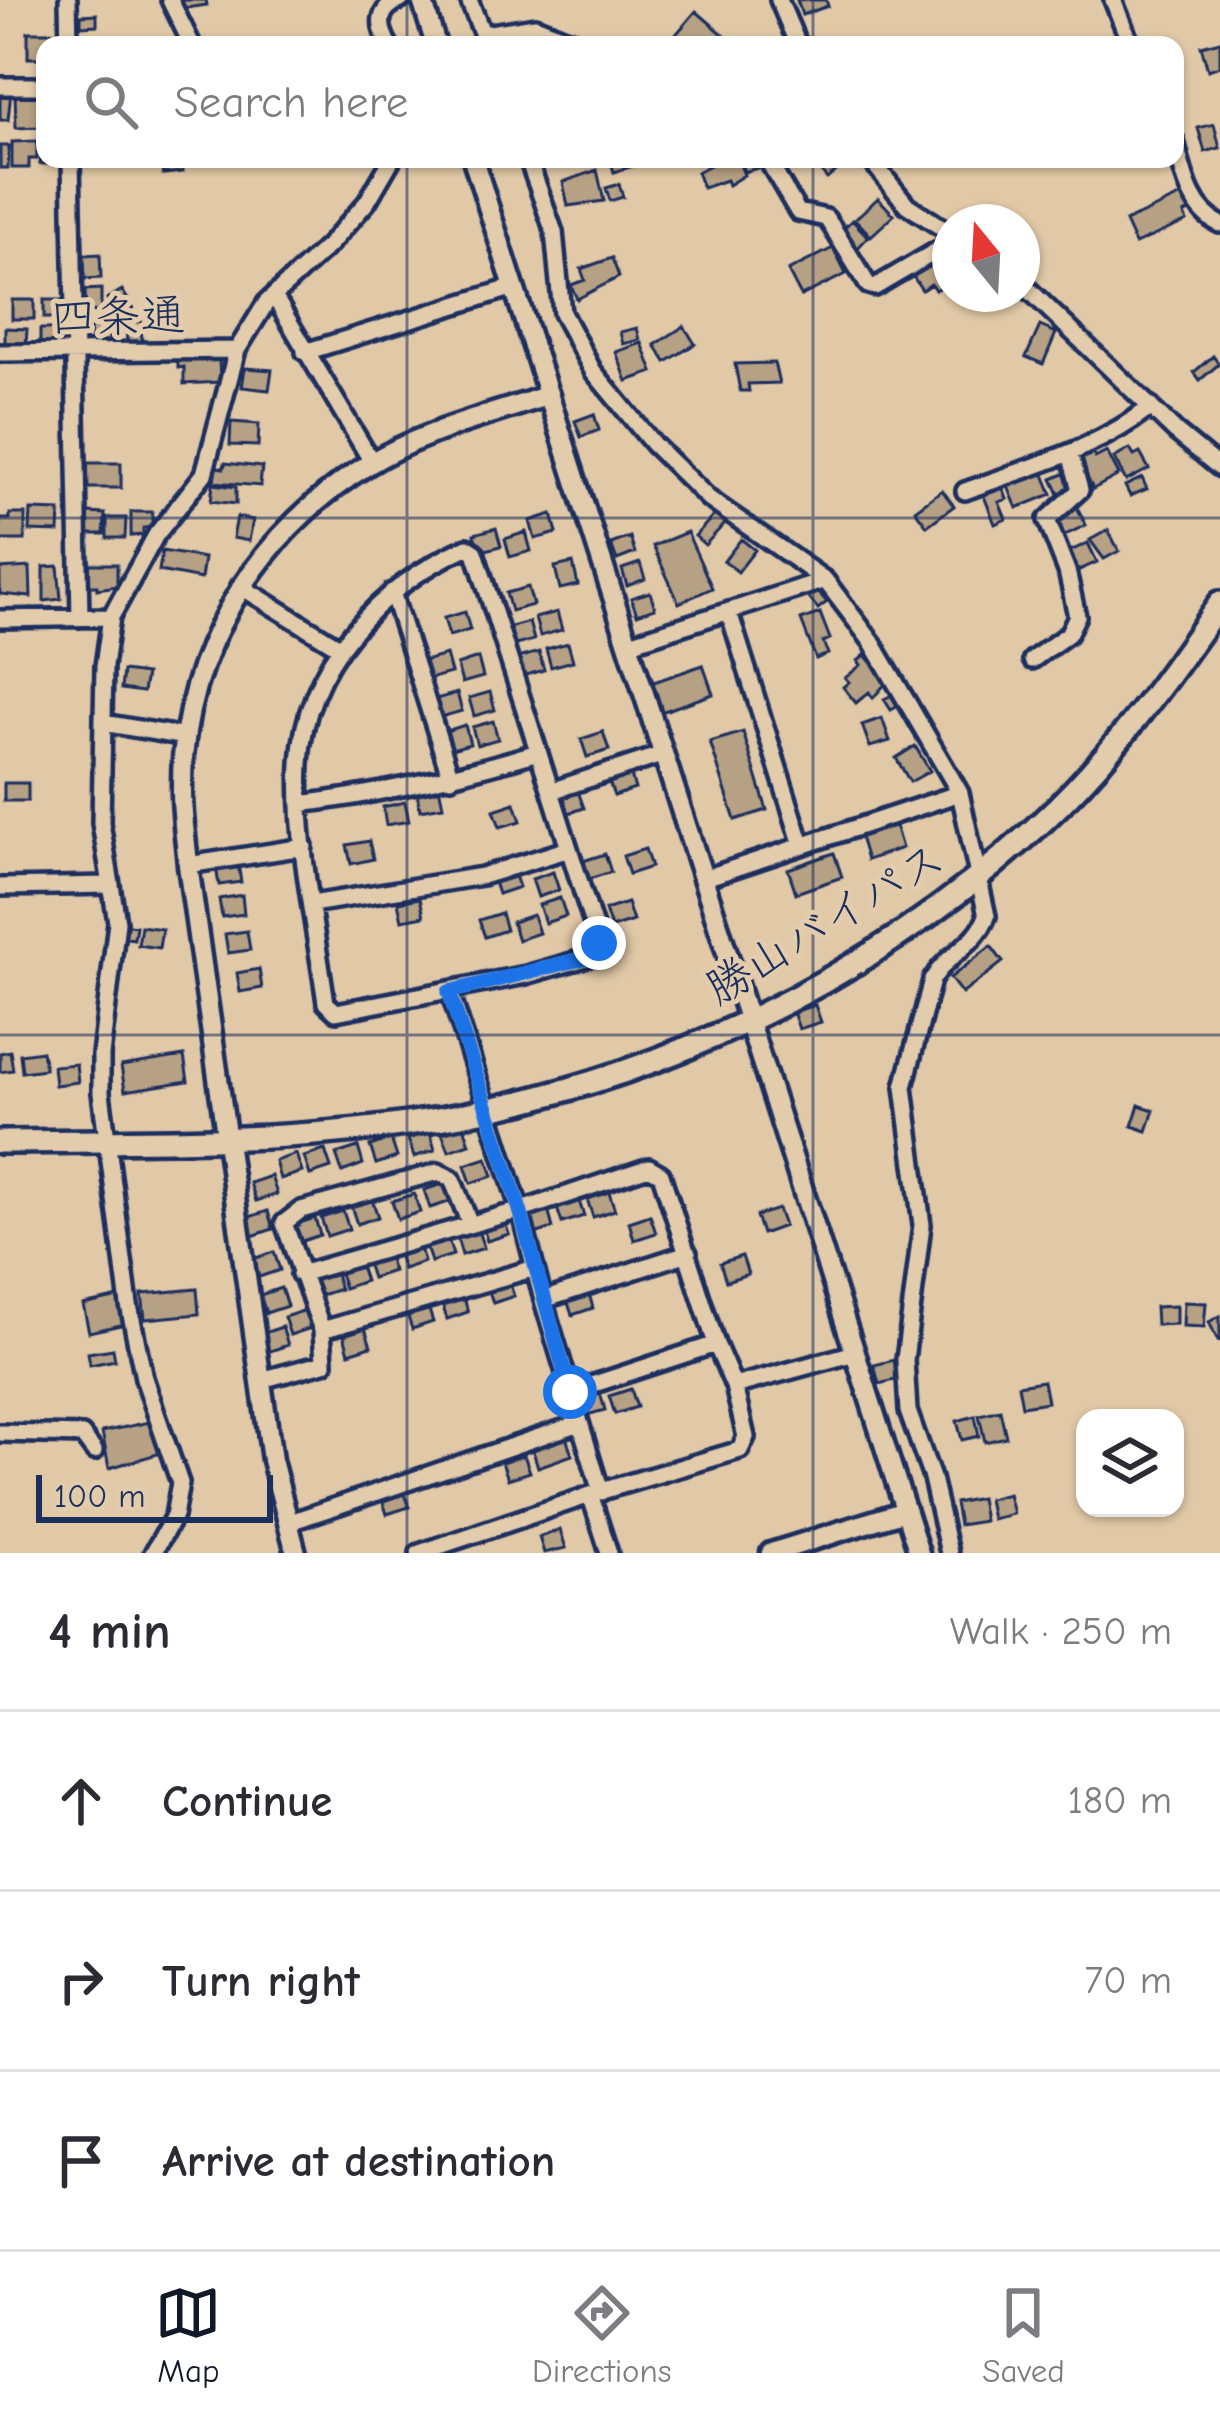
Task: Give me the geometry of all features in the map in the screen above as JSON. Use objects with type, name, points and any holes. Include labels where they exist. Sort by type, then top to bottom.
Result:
[{"type":"main road","name":"勝山バイパス","points":[[0,1142],[225,1139],[405,1124],[488,1110],[628,1070],[749,1022],[895,935],[979,876],[1046,819],[1178,665],[1220,603]]},
{"type":"street","points":[[68,0],[69,36]]},
{"type":"street","points":[[170,0],[188,36]]},
{"type":"street","points":[[384,36],[381,16],[390,4],[401,0]]},
{"type":"street","points":[[422,0],[433,36]]},
{"type":"street","points":[[469,0],[484,36]]},
{"type":"street","points":[[779,0],[794,36]]},
{"type":"street","points":[[1114,0],[1128,36]]},
{"type":"street","points":[[500,36],[535,26],[560,36]]},
{"type":"street","points":[[0,86],[36,86]]},
{"type":"street","points":[[71,168],[80,618]]},
{"type":"street","points":[[153,1553],[174,1516],[180,1483],[144,1378],[129,1306],[101,1093],[100,1055],[117,922],[101,824],[111,617],[156,535],[204,474],[237,350],[274,296],[367,202],[387,168]]},
{"type":"street","points":[[476,168],[919,1553]]},
{"type":"street","points":[[531,168],[554,232],[562,313],[593,371],[653,445],[709,499],[824,580],[872,642],[960,793],[987,916],[980,935],[941,965],[932,980],[904,1087],[922,1225],[905,1360],[908,1411],[932,1478],[949,1553]]},
{"type":"street","points":[[772,168],[798,212],[826,218],[831,224],[868,285],[874,287],[932,253]]},
{"type":"street","points":[[877,168],[907,205],[932,221]]},
{"type":"street","points":[[1182,168],[1187,186],[1208,219],[1220,224]]},
{"type":"street","points":[[305,352],[514,287]]},
{"type":"street","points":[[274,296],[372,462]]},
{"type":"street","points":[[1040,300],[1220,468]]},
{"type":"street","name":"四条通","points":[[0,353],[237,350]]},
{"type":"street","points":[[296,1553],[272,1460],[188,865],[182,790],[197,683],[240,586],[284,531],[326,494],[372,462],[433,435],[549,395]]},
{"type":"street","points":[[965,491],[1070,453],[1129,424],[1151,407]]},
{"type":"street","points":[[1032,660],[1068,634],[1077,616],[1047,520],[1080,490],[1070,453]]},
{"type":"street","points":[[467,547],[475,552],[599,943],[596,955],[449,992],[336,1012],[326,1003],[304,847],[300,759],[308,719],[339,647],[392,592],[432,563],[467,547]]},
{"type":"street","points":[[627,644],[824,580]]},
{"type":"street","points":[[240,586],[339,647]]},
{"type":"street","points":[[392,592],[451,778]]},
{"type":"street","points":[[730,612],[802,845]]},
{"type":"street","points":[[0,619],[111,617]]},
{"type":"street","points":[[103,723],[186,737]]},
{"type":"street","points":[[300,804],[451,778],[538,752]]},
{"type":"street","points":[[551,791],[664,754]]},
{"type":"street","points":[[702,879],[960,793]]},
{"type":"street","points":[[188,865],[304,847]]},
{"type":"street","points":[[312,904],[482,876],[569,849]]},
{"type":"street","points":[[0,887],[111,885]]},
{"type":"street","points":[[449,992],[520,1210],[580,1424],[609,1553]]},
{"type":"street","points":[[300,1274],[649,1167],[661,1174],[734,1386],[746,1437],[740,1450],[419,1553]]},
{"type":"street","points":[[261,1381],[324,1363],[322,1330],[284,1223],[302,1210],[438,1172],[452,1179],[470,1224]]},
{"type":"street","points":[[543,1300],[688,1253]]},
{"type":"street","points":[[322,1330],[535,1268]]},
{"type":"street","points":[[570,1392],[716,1344]]},
{"type":"street","points":[[734,1386],[855,1353]]},
{"type":"street","points":[[287,1523],[580,1424]]},
{"type":"street","points":[[0,1433],[82,1435],[94,1451]]},
{"type":"street","points":[[771,1553],[905,1510]]},
{"type":"building","points":[[174,0],[206,0],[207,5],[179,9]]},
{"type":"building","points":[[797,0],[826,0],[828,6],[802,15]]},
{"type":"building","points":[[696,11],[724,35],[723,36],[675,36]]},
{"type":"building","points":[[97,14],[97,25],[81,26],[81,15]]},
{"type":"building","points":[[28,32],[62,32],[62,36],[36,36],[36,58],[28,58]]},
{"type":"building","points":[[1220,41],[1220,66],[1208,70],[1201,46]]},
{"type":"building","points":[[0,91],[11,91],[8,120],[0,120]]},
{"type":"building","points":[[15,91],[36,91],[36,127],[16,128]]},
{"type":"building","points":[[1214,124],[1220,148],[1205,152],[1198,128]]},
{"type":"building","points":[[36,141],[36,159],[29,159],[29,168],[12,168],[12,142]]},
{"type":"building","points":[[0,146],[9,146],[8,168],[0,168]]},
{"type":"building","points":[[162,168],[183,168],[183,172],[163,174]]},
{"type":"building","points":[[741,168],[744,175],[728,185],[726,180],[703,188],[697,172]]},
{"type":"building","points":[[818,168],[840,168],[827,179]]},
{"type":"building","points":[[597,170],[604,201],[568,206],[563,182]]},
{"type":"building","points":[[619,184],[623,197],[610,201],[606,188]]},
{"type":"building","points":[[1182,196],[1189,211],[1184,214],[1187,221],[1135,244],[1125,222]]},
{"type":"building","points":[[878,198],[894,215],[871,236],[855,219]]},
{"type":"building","points":[[852,220],[868,237],[854,252],[842,230]]},
{"type":"building","points":[[833,248],[846,274],[801,296],[788,271]]},
{"type":"building","points":[[100,254],[101,278],[85,279],[84,255]]},
{"type":"building","points":[[612,258],[619,277],[577,299],[571,285],[585,280],[581,269]]},
{"type":"building","points":[[932,262],[932,286],[922,290],[912,275]]},
{"type":"building","points":[[101,289],[101,311],[86,312],[85,290]]},
{"type":"building","points":[[122,290],[133,308],[117,317],[107,299]]},
{"type":"building","points":[[12,300],[34,300],[34,319],[12,319]]},
{"type":"building","points":[[44,300],[65,300],[66,318],[44,318]]},
{"type":"building","points":[[126,321],[141,321],[142,344],[127,344]]},
{"type":"building","points":[[109,322],[109,344],[91,345],[90,323]]},
{"type":"building","points":[[684,326],[695,344],[666,362],[655,345]]},
{"type":"building","points":[[1040,326],[1056,333],[1043,364],[1026,357]]},
{"type":"building","points":[[5,328],[27,329],[26,346],[5,346]]},
{"type":"building","points":[[637,328],[640,340],[623,344],[620,332]]},
{"type":"building","points":[[40,329],[62,329],[61,346],[40,346]]},
{"type":"building","points":[[642,343],[653,372],[627,381],[616,352]]},
{"type":"building","points":[[1213,356],[1219,364],[1200,380],[1194,372]]},
{"type":"building","points":[[219,359],[220,382],[184,384],[184,367],[178,368],[178,360]]},
{"type":"building","points":[[774,363],[779,383],[748,384],[749,391],[740,391],[735,364]]},
{"type":"building","points":[[245,368],[272,370],[269,390],[242,387]]},
{"type":"building","points":[[594,414],[599,430],[581,437],[575,421]]},
{"type":"building","points":[[231,422],[259,424],[258,446],[230,445]]},
{"type":"building","points":[[1091,449],[1095,458],[1107,452],[1119,475],[1093,489],[1076,457]]},
{"type":"building","points":[[1130,449],[1134,456],[1140,453],[1149,469],[1126,481],[1114,458]]},
{"type":"building","points":[[87,463],[121,463],[121,488],[87,488]]},
{"type":"building","points":[[225,463],[262,467],[260,486],[214,482],[216,467],[224,468]]},
{"type":"building","points":[[1042,470],[1052,494],[1017,508],[1007,484]]},
{"type":"building","points":[[1066,473],[1074,490],[1060,496],[1052,479]]},
{"type":"building","points":[[1142,478],[1147,489],[1130,496],[1125,486]]},
{"type":"building","points":[[1001,483],[1007,499],[999,502],[1006,519],[995,524],[982,491]]},
{"type":"building","points":[[213,484],[236,487],[236,504],[211,501]]},
{"type":"building","points":[[942,490],[954,506],[927,526],[915,510]]},
{"type":"building","points":[[1077,507],[1086,525],[1061,537],[1052,519]]},
{"type":"building","points":[[31,510],[60,511],[59,532],[30,531]]},
{"type":"building","points":[[131,512],[152,512],[152,527],[143,528],[143,535],[131,536]]},
{"type":"building","points":[[87,513],[105,514],[104,534],[86,534]]},
{"type":"building","points":[[716,513],[726,522],[705,545],[695,536]]},
{"type":"building","points":[[10,514],[25,514],[25,540],[0,540],[0,519],[10,519]]},
{"type":"building","points":[[552,514],[557,533],[535,539],[530,521]]},
{"type":"building","points":[[237,517],[253,520],[249,541],[233,538]]},
{"type":"building","points":[[107,518],[126,518],[125,538],[107,538]]},
{"type":"building","points":[[496,528],[501,546],[479,552],[474,534]]},
{"type":"building","points":[[1108,530],[1119,551],[1104,559],[1090,540]]},
{"type":"building","points":[[526,532],[531,551],[510,557],[505,539]]},
{"type":"building","points":[[687,532],[712,588],[679,603],[653,546]]},
{"type":"building","points":[[630,537],[635,553],[617,560],[611,544]]},
{"type":"building","points":[[741,539],[755,550],[738,572],[724,561]]},
{"type":"building","points":[[1088,543],[1097,562],[1075,572],[1066,553]]},
{"type":"building","points":[[162,551],[204,558],[201,579],[159,571]]},
{"type":"building","points":[[573,563],[578,585],[560,589],[555,567]]},
{"type":"building","points":[[640,563],[645,579],[627,586],[622,569]]},
{"type":"building","points":[[88,564],[117,564],[117,586],[89,586]]},
{"type":"building","points":[[58,566],[61,599],[44,601],[44,567]]},
{"type":"building","points":[[30,567],[31,597],[0,594],[0,569]]},
{"type":"building","points":[[528,587],[533,605],[511,611],[506,593]]},
{"type":"building","points":[[816,590],[827,602],[818,609],[808,597]]},
{"type":"building","points":[[650,592],[655,608],[637,614],[631,598]]},
{"type":"building","points":[[465,612],[470,630],[449,636],[444,618]]},
{"type":"building","points":[[557,612],[562,630],[540,636],[535,618]]},
{"type":"building","points":[[820,613],[830,639],[823,642],[828,654],[816,659],[801,620]]},
{"type":"building","points":[[529,622],[534,640],[512,646],[507,628]]},
{"type":"building","points":[[568,643],[573,661],[551,667],[546,649]]},
{"type":"building","points":[[539,652],[544,670],[522,676],[517,658]]},
{"type":"building","points":[[446,655],[451,673],[429,679],[424,661]]},
{"type":"building","points":[[865,655],[887,682],[873,698],[869,692],[856,703],[843,687]]},
{"type":"building","points":[[478,658],[483,677],[462,683],[457,665]]},
{"type":"building","points":[[703,665],[713,694],[658,713],[648,684]]},
{"type":"building","points":[[123,671],[146,674],[143,692],[121,689]]},
{"type":"building","points":[[490,692],[495,710],[474,716],[469,698]]},
{"type":"building","points":[[898,692],[904,703],[891,710],[884,699]]},
{"type":"building","points":[[457,693],[462,711],[441,717],[436,699]]},
{"type":"building","points":[[882,718],[890,741],[870,747],[862,725]]},
{"type":"building","points":[[493,721],[498,739],[477,745],[472,727]]},
{"type":"building","points":[[465,725],[470,744],[448,750],[443,732]]},
{"type":"building","points":[[603,732],[609,750],[587,757],[581,739]]},
{"type":"building","points":[[743,732],[767,810],[735,820],[710,742]]},
{"type":"building","points":[[915,746],[930,771],[910,782],[896,758]]},
{"type":"building","points":[[630,772],[635,789],[614,796],[608,779]]},
{"type":"building","points":[[4,783],[28,783],[28,801],[4,801]]},
{"type":"building","points":[[439,787],[443,806],[420,810],[417,792]]},
{"type":"building","points":[[578,791],[584,808],[563,815],[557,798]]},
{"type":"building","points":[[405,802],[409,821],[386,825],[383,807]]},
{"type":"building","points":[[515,803],[521,821],[500,827],[494,810]]},
{"type":"building","points":[[895,825],[902,848],[867,860],[860,837]]},
{"type":"building","points":[[369,841],[373,859],[351,864],[347,845]]},
{"type":"building","points":[[645,849],[651,867],[629,874],[623,856]]},
{"type":"building","points":[[834,853],[842,877],[796,893],[788,869]]},
{"type":"building","points":[[605,854],[611,872],[589,879],[583,861]]},
{"type":"building","points":[[238,864],[241,882],[219,885],[216,867]]},
{"type":"building","points":[[513,870],[519,887],[498,894],[492,876]]},
{"type":"building","points":[[553,872],[559,890],[538,897],[532,879]]},
{"type":"building","points":[[242,895],[244,914],[222,917],[219,899]]},
{"type":"building","points":[[420,898],[424,916],[402,920],[398,902]]},
{"type":"building","points":[[560,898],[566,916],[545,923],[539,905]]},
{"type":"building","points":[[627,903],[633,921],[611,928],[605,910]]},
{"type":"building","points":[[501,913],[506,930],[485,937],[479,920]]},
{"type":"building","points":[[533,915],[539,933],[518,940],[512,922]]},
{"type":"building","points":[[122,924],[136,926],[134,939],[120,937]]},
{"type":"building","points":[[141,926],[162,929],[159,948],[138,945]]},
{"type":"building","points":[[247,931],[250,950],[228,953],[225,934]]},
{"type":"building","points":[[991,946],[1003,962],[962,994],[950,978]]},
{"type":"building","points":[[259,969],[262,988],[240,992],[237,973]]},
{"type":"building","points":[[815,1005],[821,1022],[799,1029],[793,1012]]},
{"type":"building","points":[[10,1051],[13,1070],[0,1072],[0,1053]]},
{"type":"building","points":[[42,1051],[45,1069],[22,1072],[20,1054]]},
{"type":"building","points":[[184,1056],[188,1081],[125,1091],[121,1066]]},
{"type":"building","points":[[76,1064],[78,1082],[55,1085],[53,1066]]},
{"type":"building","points":[[1139,1105],[1154,1110],[1147,1131],[1132,1126]]},
{"type":"building","points":[[464,1126],[470,1144],[449,1151],[442,1133]]},
{"type":"building","points":[[430,1132],[435,1150],[414,1157],[408,1139]]},
{"type":"building","points":[[391,1139],[397,1157],[376,1164],[370,1146]]},
{"type":"building","points":[[358,1147],[363,1164],[342,1172],[336,1154]]},
{"type":"building","points":[[325,1150],[331,1168],[310,1175],[304,1157]]},
{"type":"building","points":[[296,1154],[302,1172],[280,1179],[275,1161]]},
{"type":"building","points":[[487,1158],[493,1176],[471,1183],[465,1165]]},
{"type":"building","points":[[271,1176],[277,1194],[256,1201],[250,1183]]},
{"type":"building","points":[[446,1183],[452,1201],[430,1208],[424,1190]]},
{"type":"building","points":[[609,1192],[615,1210],[593,1217],[587,1199]]},
{"type":"building","points":[[414,1194],[420,1212],[398,1219],[392,1201]]},
{"type":"building","points":[[578,1198],[584,1216],[562,1223],[556,1205]]},
{"type":"building","points":[[372,1199],[378,1217],[357,1224],[351,1206]]},
{"type":"building","points":[[778,1209],[784,1226],[762,1234],[756,1216]]},
{"type":"building","points":[[548,1210],[553,1228],[532,1235],[526,1217]]},
{"type":"building","points":[[268,1211],[273,1229],[252,1236],[246,1218]]},
{"type":"building","points":[[343,1211],[349,1229],[327,1236],[321,1218]]},
{"type":"building","points":[[650,1215],[656,1233],[634,1240],[629,1222]]},
{"type":"building","points":[[503,1217],[509,1234],[487,1241],[482,1224]]},
{"type":"building","points":[[315,1218],[320,1235],[299,1242],[293,1225]]},
{"type":"building","points":[[478,1231],[484,1248],[462,1255],[457,1238]]},
{"type":"building","points":[[447,1237],[453,1255],[431,1262],[425,1244]]},
{"type":"building","points":[[419,1244],[424,1262],[403,1269],[397,1251]]},
{"type":"building","points":[[274,1252],[280,1270],[259,1277],[253,1259]]},
{"type":"building","points":[[387,1253],[393,1271],[372,1278],[366,1260]]},
{"type":"building","points":[[742,1256],[748,1274],[726,1281],[720,1263]]},
{"type":"building","points":[[359,1263],[365,1281],[344,1288],[338,1270]]},
{"type":"building","points":[[334,1271],[340,1289],[318,1296],[312,1278]]},
{"type":"building","points":[[508,1278],[514,1296],[493,1303],[487,1285]]},
{"type":"building","points":[[281,1288],[287,1306],[266,1313],[260,1295]]},
{"type":"building","points":[[197,1289],[199,1314],[145,1319],[142,1294]]},
{"type":"building","points":[[588,1290],[593,1308],[572,1315],[566,1297]]},
{"type":"building","points":[[463,1294],[468,1312],[447,1319],[441,1301]]},
{"type":"building","points":[[119,1297],[125,1324],[89,1332],[83,1305]]},
{"type":"building","points":[[1184,1302],[1206,1303],[1204,1327],[1183,1326]]},
{"type":"building","points":[[427,1304],[433,1322],[412,1329],[406,1311]]},
{"type":"building","points":[[1176,1306],[1176,1324],[1156,1325],[1155,1307]]},
{"type":"building","points":[[306,1310],[311,1328],[290,1335],[284,1317]]},
{"type":"building","points":[[1220,1316],[1220,1340],[1218,1341],[1209,1322]]},
{"type":"building","points":[[282,1327],[288,1345],[267,1352],[261,1334]]},
{"type":"building","points":[[365,1328],[371,1346],[349,1353],[344,1335]]},
{"type":"building","points":[[113,1349],[115,1360],[90,1365],[88,1353]]},
{"type":"building","points":[[894,1360],[899,1379],[879,1384],[874,1365]]},
{"type":"building","points":[[1043,1381],[1047,1402],[1022,1406],[1018,1385]]},
{"type":"building","points":[[599,1389],[605,1410],[587,1415],[580,1394]]},
{"type":"building","points":[[631,1389],[637,1407],[615,1414],[609,1396]]},
{"type":"building","points":[[1000,1410],[1006,1437],[985,1442],[979,1415]]},
{"type":"building","points":[[975,1416],[979,1436],[962,1440],[957,1421]]},
{"type":"building","points":[[154,1421],[161,1453],[109,1468],[102,1432]]},
{"type":"building","points":[[566,1437],[572,1455],[538,1467],[532,1448]]},
{"type":"building","points":[[524,1455],[530,1472],[508,1479],[502,1462]]},
{"type":"building","points":[[403,1489],[409,1507],[387,1514],[381,1496]]},
{"type":"building","points":[[1008,1494],[1013,1514],[992,1519],[988,1499]]},
{"type":"building","points":[[980,1498],[984,1521],[959,1525],[955,1503]]},
{"type":"building","points":[[560,1530],[566,1548],[544,1553],[539,1537]]},
{"type":"route","points":[[570,1392],[520,1210],[449,992],[596,955],[599,943]]}]
